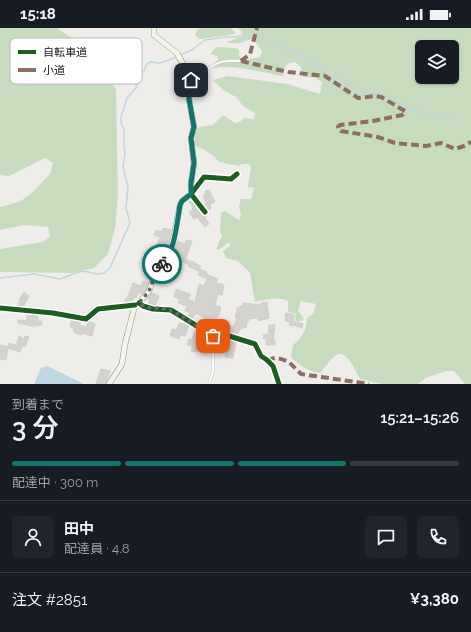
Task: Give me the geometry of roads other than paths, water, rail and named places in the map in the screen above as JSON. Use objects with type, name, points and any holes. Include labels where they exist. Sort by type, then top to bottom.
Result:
[{"type":"main road","points":[[109,384],[122,364],[125,344],[137,304],[149,291],[157,269],[167,258],[172,244],[180,205],[182,201],[191,194],[194,163],[191,138],[194,127],[189,99],[191,80],[179,56],[168,45],[154,35],[154,28]]},
{"type":"street","points":[[204,212],[191,194],[204,177],[231,179],[237,174]]},
{"type":"street","points":[[0,308],[53,313],[86,319],[98,309],[137,304],[153,309],[171,310],[213,336],[226,335],[255,344],[261,356],[273,366],[279,384]]},
{"type":"lane","points":[[191,80],[194,80],[218,62],[241,62]]},
{"type":"lane","points":[[209,384],[213,372],[213,336]]},
{"type":"water","points":[[47,366],[83,384],[34,384],[41,368]]},
{"type":"waterway","points":[[180,55],[192,50],[205,40],[224,37],[237,37],[244,34],[250,36]]},
{"type":"waterway","points":[[260,39],[282,46],[318,66],[329,76],[348,84],[358,92],[386,96],[414,110],[434,116],[452,114]]},
{"type":"waterway","points":[[142,73],[147,64],[150,62],[160,63],[177,57]]},
{"type":"waterway","points":[[0,278],[34,274],[60,279],[82,271],[99,274],[104,273],[110,268],[130,223],[126,208],[128,187],[123,167],[125,154],[124,130],[121,123],[121,117],[127,98],[136,88],[136,84]]}]
